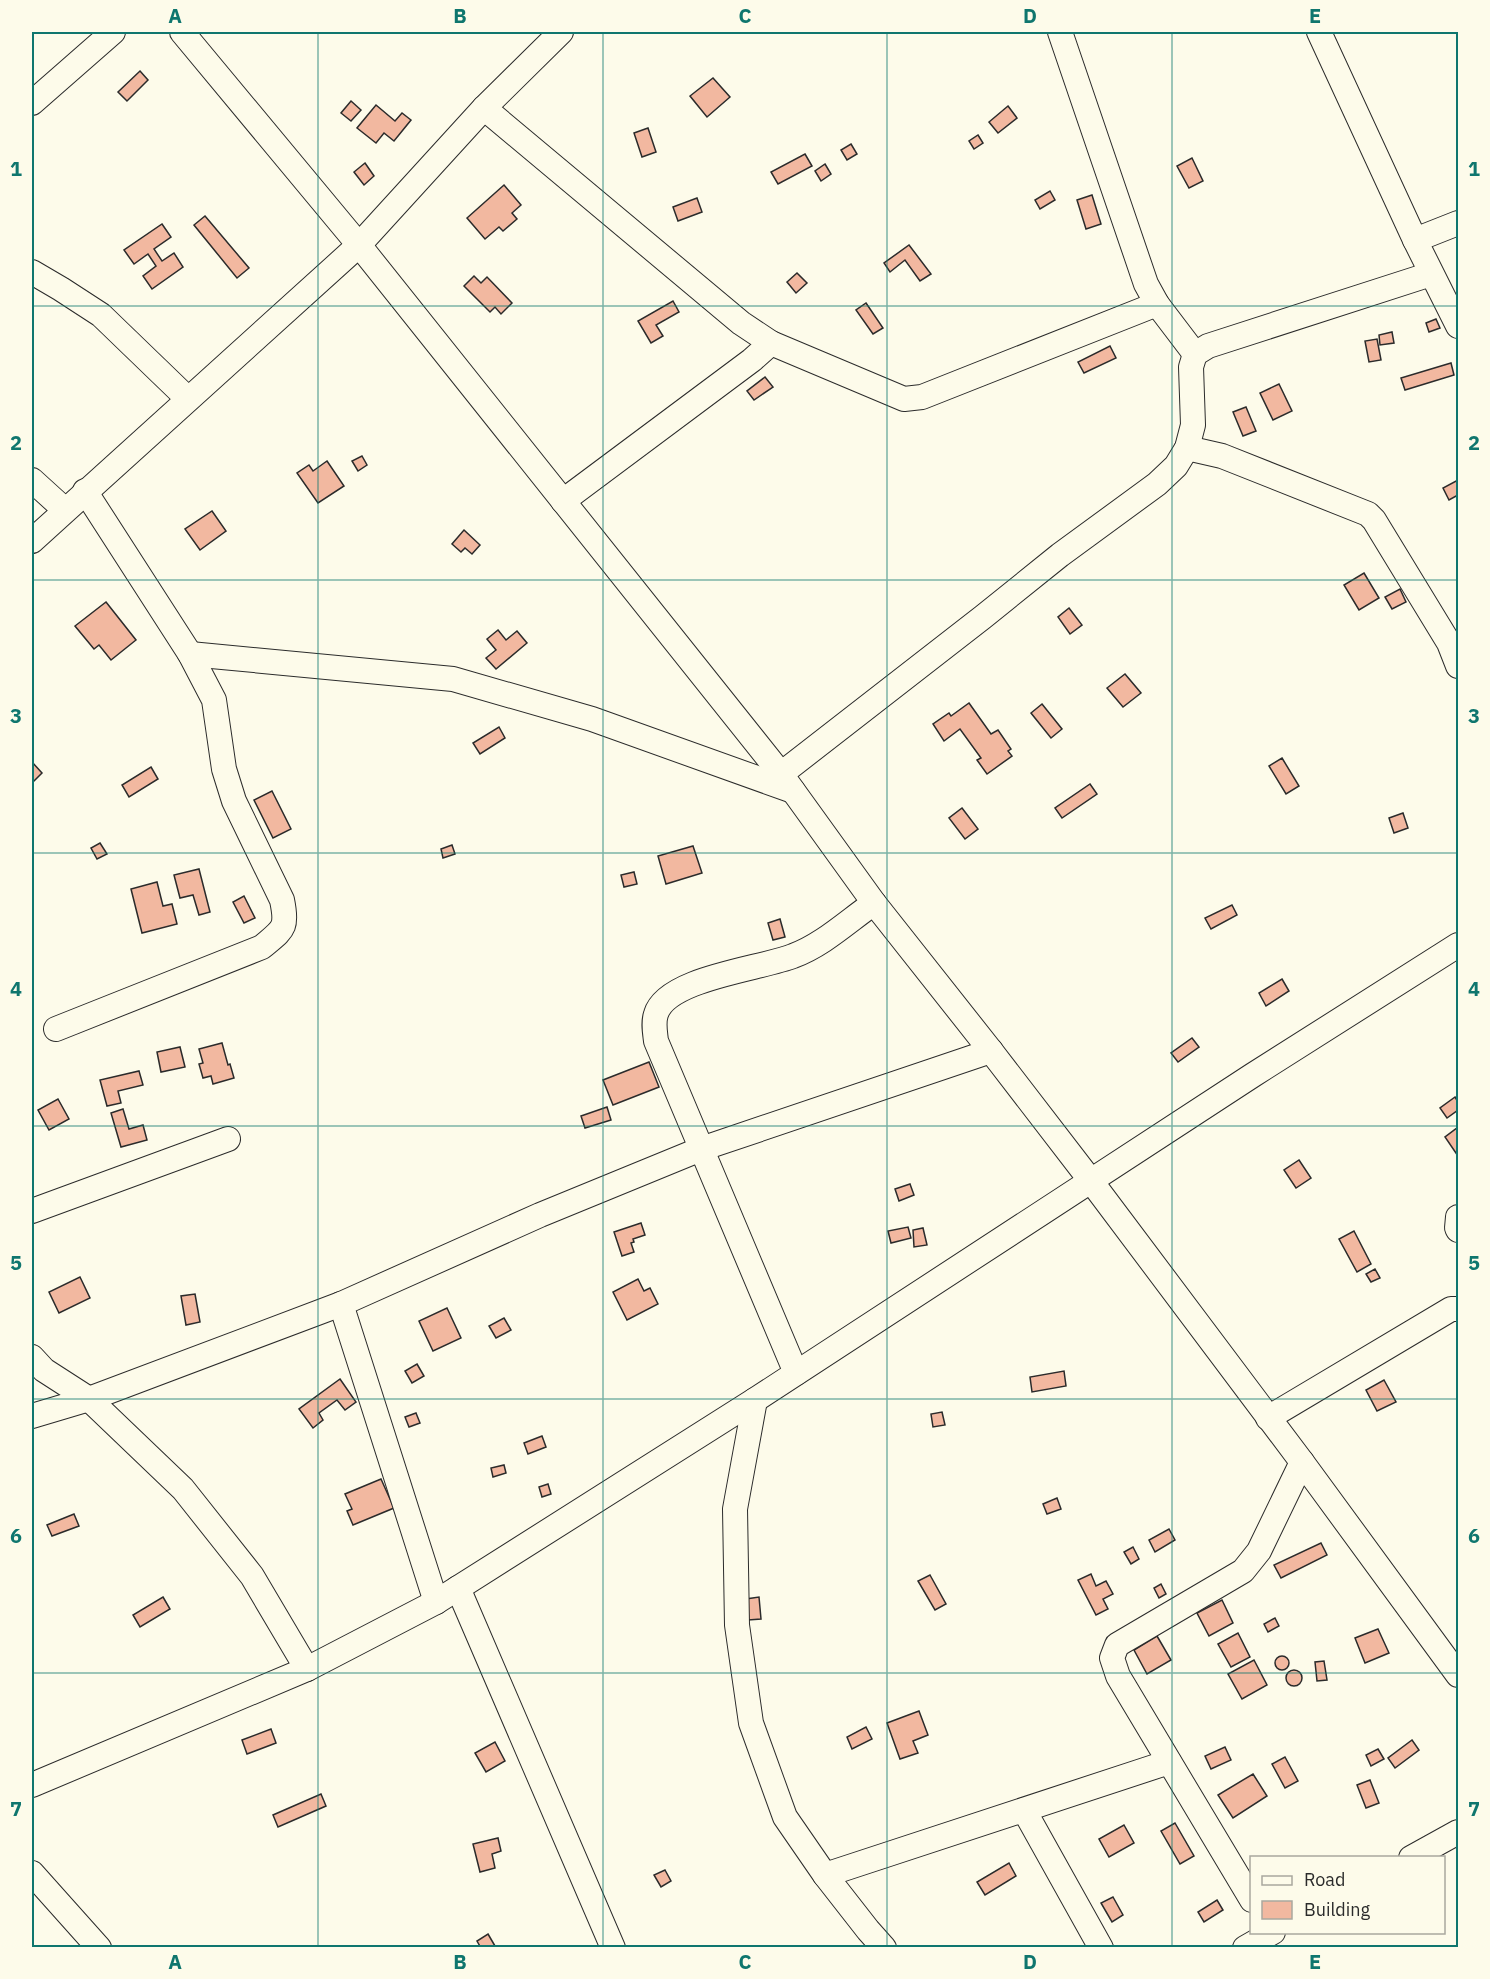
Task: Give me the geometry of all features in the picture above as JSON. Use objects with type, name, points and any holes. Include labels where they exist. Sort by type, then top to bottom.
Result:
[{"type":"street","points":[[32,103],[113,32]]},
{"type":"street","points":[[182,32],[359,245],[787,783],[874,903],[1091,1181],[1302,1462],[1458,1676]]},
{"type":"street","points":[[32,541],[359,245],[484,108],[561,32]]},
{"type":"street","points":[[1060,32],[1146,284],[1157,304],[1195,354]]},
{"type":"street","points":[[1319,32],[1415,240],[1458,326]]},
{"type":"street","points":[[484,108],[741,323],[771,343],[904,399],[921,397],[1157,304]]},
{"type":"street","points":[[1415,240],[1458,223]]},
{"type":"street","points":[[32,272],[101,315],[188,399]]},
{"type":"street","points":[[787,783],[983,617],[1060,555],[1157,484],[1176,466],[1187,448],[1193,425],[1191,367],[1195,354],[1208,346],[1431,273]]},
{"type":"street","points":[[563,501],[752,360],[771,343]]},
{"type":"street","points":[[1187,448],[1222,456],[1368,514],[1454,640],[1458,666]]},
{"type":"street","points":[[32,480],[65,510]]},
{"type":"street","points":[[56,1029],[262,947],[282,930],[285,918],[282,900],[234,801],[224,769],[214,700],[190,654],[85,491]]},
{"type":"street","points":[[190,654],[453,679],[592,719],[787,783]]},
{"type":"street","points":[[796,1373],[656,1041],[654,1023],[660,1004],[666,998],[697,982],[792,957],[813,947],[874,903]]},
{"type":"street","points":[[32,1785],[307,1669],[436,1602],[755,1400],[1263,1069],[1458,945]]},
{"type":"street","points":[[32,1416],[89,1399],[341,1304],[540,1215],[701,1149],[991,1050]]},
{"type":"street","points":[[32,1211],[228,1138]]},
{"type":"street","points":[[1458,1217],[1458,1230]]},
{"type":"street","points":[[341,1304],[436,1602]]},
{"type":"street","points":[[1268,1418],[1458,1308]]},
{"type":"street","points":[[32,1357],[44,1370],[89,1399],[183,1489],[252,1576],[307,1669]]},
{"type":"street","points":[[755,1400],[735,1509],[737,1625],[751,1723],[785,1817],[825,1875],[884,1947]]},
{"type":"street","points":[[1250,1898],[1118,1677],[1112,1658],[1117,1645],[1243,1571],[1259,1551],[1302,1462]]},
{"type":"street","points":[[458,1588],[613,1947]]},
{"type":"street","points":[[825,1875],[1169,1762]]},
{"type":"street","points":[[1024,1810],[1101,1947]]},
{"type":"street","points":[[1413,1856],[1458,1832]]},
{"type":"street","points":[[32,1873],[98,1947]]},
{"type":"street","points":[[1245,1947],[1270,1934]]},
{"type":"building","points":[[140,71],[148,80],[127,101],[118,92]]},
{"type":"building","points":[[713,78],[730,97],[707,117],[690,96]]},
{"type":"building","points":[[351,101],[361,110],[351,121],[341,113]]},
{"type":"building","points":[[376,105],[395,121],[402,113],[411,120],[394,141],[384,133],[376,143],[357,128]]},
{"type":"building","points":[[1008,106],[1017,118],[998,133],[989,122]]},
{"type":"building","points":[[648,128],[656,152],[642,157],[634,133]]},
{"type":"building","points":[[978,135],[983,143],[974,149],[969,141]]},
{"type":"building","points":[[851,144],[857,154],[847,160],[841,150]]},
{"type":"building","points":[[805,154],[812,166],[778,184],[771,172]]},
{"type":"building","points":[[1192,158],[1203,181],[1189,188],[1177,166]]},
{"type":"building","points":[[365,163],[374,176],[364,185],[354,172]]},
{"type":"building","points":[[825,164],[831,174],[821,181],[815,171]]},
{"type":"building","points":[[504,185],[521,205],[512,213],[517,219],[503,231],[499,227],[485,239],[467,218]]},
{"type":"building","points":[[1050,191],[1055,200],[1040,209],[1035,200]]},
{"type":"building","points":[[1092,195],[1101,224],[1086,229],[1077,200]]},
{"type":"building","points":[[697,198],[702,212],[678,221],[673,207]]},
{"type":"building","points":[[205,216],[249,268],[237,278],[194,225]]},
{"type":"building","points":[[162,224],[171,237],[154,249],[162,261],[174,253],[183,267],[152,289],[143,276],[156,266],[148,254],[134,264],[124,250]]},
{"type":"building","points":[[909,245],[931,274],[920,281],[905,260],[890,272],[884,263]]},
{"type":"building","points":[[797,273],[807,283],[796,293],[787,282]]},
{"type":"building","points":[[474,276],[481,283],[487,277],[512,303],[501,314],[495,307],[490,312],[464,286]]},
{"type":"building","points":[[673,301],[679,312],[656,325],[663,336],[651,343],[638,321]]},
{"type":"building","points":[[866,303],[883,328],[873,334],[856,310]]},
{"type":"building","points":[[1436,319],[1440,328],[1429,332],[1426,323]]},
{"type":"building","points":[[1392,332],[1394,343],[1380,345],[1379,335]]},
{"type":"building","points":[[1377,339],[1381,360],[1369,362],[1365,341]]},
{"type":"building","points":[[1110,346],[1116,358],[1084,373],[1078,362]]},
{"type":"building","points":[[1451,363],[1454,375],[1405,390],[1401,378]]},
{"type":"building","points":[[765,377],[773,387],[754,400],[747,391]]},
{"type":"building","points":[[1279,384],[1292,411],[1273,420],[1260,393]]},
{"type":"building","points":[[1246,407],[1256,431],[1243,436],[1233,412]]},
{"type":"building","points":[[362,456],[367,465],[358,471],[352,461]]},
{"type":"building","points":[[327,461],[344,486],[318,503],[297,473],[309,465],[313,471]]},
{"type":"building","points":[[1458,480],[1458,495],[1449,500],[1443,488]]},
{"type":"building","points":[[212,511],[226,531],[200,550],[185,529]]},
{"type":"building","points":[[464,530],[480,545],[472,554],[465,548],[461,552],[452,544]]},
{"type":"building","points":[[1364,573],[1379,598],[1359,610],[1344,585]]},
{"type":"building","points":[[1400,589],[1406,602],[1392,609],[1385,597]]},
{"type":"building","points":[[106,602],[136,640],[111,660],[99,645],[94,649],[75,626]]},
{"type":"building","points":[[1069,608],[1082,625],[1070,634],[1058,617]]},
{"type":"building","points":[[498,630],[506,640],[517,631],[527,643],[496,669],[486,658],[496,650],[487,639]]},
{"type":"building","points":[[1125,674],[1141,693],[1123,707],[1107,688]]},
{"type":"building","points":[[969,703],[991,734],[998,730],[1011,749],[1008,751],[1012,756],[987,774],[977,760],[981,758],[960,729],[944,741],[933,724],[949,713],[951,716]]},
{"type":"building","points":[[1042,704],[1062,729],[1051,738],[1031,713]]},
{"type":"building","points":[[499,727],[505,738],[480,754],[473,743]]},
{"type":"building","points":[[1282,758],[1299,786],[1286,794],[1269,766]]},
{"type":"building","points":[[32,762],[42,773],[32,783]]},
{"type":"building","points":[[151,767],[158,779],[129,797],[122,785]]},
{"type":"building","points":[[1090,784],[1097,794],[1062,818],[1055,808]]},
{"type":"building","points":[[272,791],[291,829],[273,838],[254,800]]},
{"type":"building","points":[[962,808],[978,829],[965,839],[949,818]]},
{"type":"building","points":[[1403,813],[1408,828],[1394,833],[1389,818]]},
{"type":"building","points":[[100,843],[107,854],[97,859],[91,848]]},
{"type":"building","points":[[452,845],[455,854],[443,858],[441,849]]},
{"type":"building","points":[[693,846],[702,873],[666,884],[658,856]]},
{"type":"building","points":[[199,869],[210,912],[199,915],[193,895],[180,898],[174,875]]},
{"type":"building","points":[[634,872],[637,884],[624,887],[621,875]]},
{"type":"building","points":[[157,882],[163,906],[172,904],[177,924],[142,933],[131,889]]},
{"type":"building","points":[[244,896],[255,918],[244,923],[233,902]]},
{"type":"building","points":[[1232,905],[1237,915],[1211,929],[1205,918]]},
{"type":"building","points":[[780,919],[785,937],[773,940],[768,923]]},
{"type":"building","points":[[1282,979],[1289,991],[1266,1006],[1259,993]]},
{"type":"building","points":[[1192,1038],[1199,1047],[1178,1062],[1171,1053]]},
{"type":"building","points":[[222,1043],[234,1078],[213,1084],[211,1076],[203,1078],[199,1064],[203,1063],[199,1049]]},
{"type":"building","points":[[180,1047],[185,1067],[161,1072],[157,1052]]},
{"type":"building","points":[[649,1062],[659,1087],[613,1105],[603,1080]]},
{"type":"building","points":[[139,1071],[143,1085],[118,1091],[121,1103],[107,1106],[100,1080]]},
{"type":"building","points":[[1455,1097],[1458,1110],[1447,1118],[1440,1108]]},
{"type":"building","points":[[58,1099],[69,1119],[49,1130],[38,1110]]},
{"type":"building","points":[[607,1107],[611,1120],[585,1128],[581,1116]]},
{"type":"building","points":[[123,1109],[129,1129],[143,1125],[147,1140],[121,1147],[111,1113]]},
{"type":"building","points":[[1457,1128],[1458,1130],[1458,1156],[1445,1137]]},
{"type":"building","points":[[1299,1160],[1311,1178],[1296,1188],[1284,1170]]},
{"type":"building","points":[[910,1184],[914,1195],[899,1201],[895,1189]]},
{"type":"building","points":[[641,1223],[645,1235],[633,1239],[634,1242],[631,1243],[634,1252],[622,1256],[614,1232]]},
{"type":"building","points":[[908,1227],[911,1238],[891,1243],[888,1231]]},
{"type":"building","points":[[923,1228],[927,1245],[914,1247],[913,1230]]},
{"type":"building","points":[[1354,1231],[1371,1264],[1357,1272],[1339,1239]]},
{"type":"building","points":[[1375,1269],[1380,1278],[1371,1282],[1366,1274]]},
{"type":"building","points":[[80,1277],[90,1298],[59,1313],[49,1292]]},
{"type":"building","points":[[638,1279],[644,1291],[650,1288],[658,1304],[627,1320],[613,1292]]},
{"type":"building","points":[[195,1294],[200,1322],[186,1325],[181,1296]]},
{"type":"building","points":[[447,1308],[461,1338],[433,1351],[419,1321]]},
{"type":"building","points":[[504,1318],[511,1330],[496,1338],[489,1326]]},
{"type":"building","points":[[417,1364],[424,1376],[412,1383],[405,1371]]},
{"type":"building","points":[[1064,1371],[1066,1386],[1032,1392],[1030,1377]]},
{"type":"building","points":[[340,1379],[356,1402],[345,1410],[337,1400],[319,1413],[323,1420],[313,1428],[299,1409]]},
{"type":"building","points":[[1384,1380],[1396,1402],[1377,1411],[1366,1390]]},
{"type":"building","points":[[942,1412],[945,1425],[933,1427],[931,1414]]},
{"type":"building","points":[[416,1413],[420,1423],[409,1427],[405,1417]]},
{"type":"building","points":[[542,1436],[546,1447],[528,1454],[524,1443]]},
{"type":"building","points":[[504,1465],[506,1473],[493,1477],[491,1468]]},
{"type":"building","points":[[381,1479],[394,1508],[353,1525],[347,1511],[352,1509],[345,1494]]},
{"type":"building","points":[[548,1484],[551,1494],[542,1497],[539,1487]]},
{"type":"building","points":[[1057,1498],[1061,1509],[1047,1514],[1043,1504]]},
{"type":"building","points":[[74,1514],[79,1526],[52,1536],[47,1525]]},
{"type":"building","points":[[1169,1529],[1175,1540],[1155,1552],[1149,1540]]},
{"type":"building","points":[[1321,1543],[1327,1555],[1281,1578],[1274,1565]]},
{"type":"building","points":[[1133,1547],[1139,1559],[1131,1564],[1124,1552]]},
{"type":"building","points":[[1091,1574],[1096,1586],[1106,1581],[1113,1594],[1103,1599],[1108,1609],[1096,1615],[1078,1580]]},
{"type":"building","points":[[930,1575],[946,1604],[935,1610],[918,1581]]},
{"type":"building","points":[[1161,1584],[1166,1594],[1159,1598],[1154,1588]]},
{"type":"building","points":[[163,1597],[170,1609],[140,1627],[133,1615]]},
{"type":"building","points":[[759,1597],[761,1619],[748,1620],[746,1599]]},
{"type":"building","points":[[1222,1600],[1233,1623],[1209,1636],[1197,1613]]},
{"type":"building","points":[[1275,1618],[1279,1626],[1268,1632],[1264,1624]]},
{"type":"building","points":[[1378,1629],[1389,1653],[1365,1663],[1355,1638]]},
{"type":"building","points":[[1238,1633],[1250,1657],[1231,1667],[1218,1644]]},
{"type":"building","points":[[1157,1636],[1171,1660],[1147,1674],[1134,1650]]},
{"type":"building","points":[[1282,1656],[1287,1658],[1289,1663],[1287,1668],[1282,1670],[1277,1668],[1275,1663],[1277,1658]]},
{"type":"building","points":[[1254,1660],[1267,1685],[1242,1699],[1228,1674]]},
{"type":"building","points":[[1324,1661],[1327,1680],[1317,1681],[1315,1662]]},
{"type":"building","points":[[1294,1670],[1300,1672],[1302,1678],[1300,1684],[1294,1686],[1288,1684],[1286,1678],[1288,1672]]},
{"type":"building","points":[[919,1711],[928,1735],[913,1741],[918,1753],[900,1759],[887,1723]]},
{"type":"building","points":[[866,1727],[872,1739],[852,1749],[847,1737]]},
{"type":"building","points":[[271,1729],[276,1743],[247,1754],[242,1740]]},
{"type":"building","points":[[1412,1740],[1419,1750],[1395,1768],[1388,1758]]},
{"type":"building","points":[[495,1742],[505,1761],[486,1772],[475,1753]]},
{"type":"building","points":[[1225,1747],[1231,1760],[1211,1769],[1205,1756]]},
{"type":"building","points":[[1378,1749],[1384,1759],[1371,1766],[1366,1755]]},
{"type":"building","points":[[1285,1757],[1298,1781],[1285,1788],[1272,1764]]},
{"type":"building","points":[[1253,1774],[1267,1796],[1233,1818],[1218,1795]]},
{"type":"building","points":[[1370,1780],[1379,1803],[1366,1808],[1357,1785]]},
{"type":"building","points":[[321,1794],[326,1806],[278,1827],[273,1815]]},
{"type":"building","points":[[1175,1823],[1194,1856],[1180,1864],[1161,1831]]},
{"type":"building","points":[[1124,1825],[1134,1843],[1109,1857],[1099,1839]]},
{"type":"building","points":[[498,1838],[501,1851],[492,1854],[495,1868],[480,1872],[473,1844]]},
{"type":"building","points":[[1009,1863],[1016,1876],[985,1895],[977,1882]]},
{"type":"building","points":[[665,1870],[671,1881],[661,1887],[654,1875]]},
{"type":"building","points":[[1113,1897],[1123,1915],[1112,1922],[1101,1903]]},
{"type":"building","points":[[1217,1900],[1223,1910],[1204,1922],[1198,1912]]},
{"type":"building","points":[[488,1934],[495,1946],[481,1948],[477,1941]]}]
